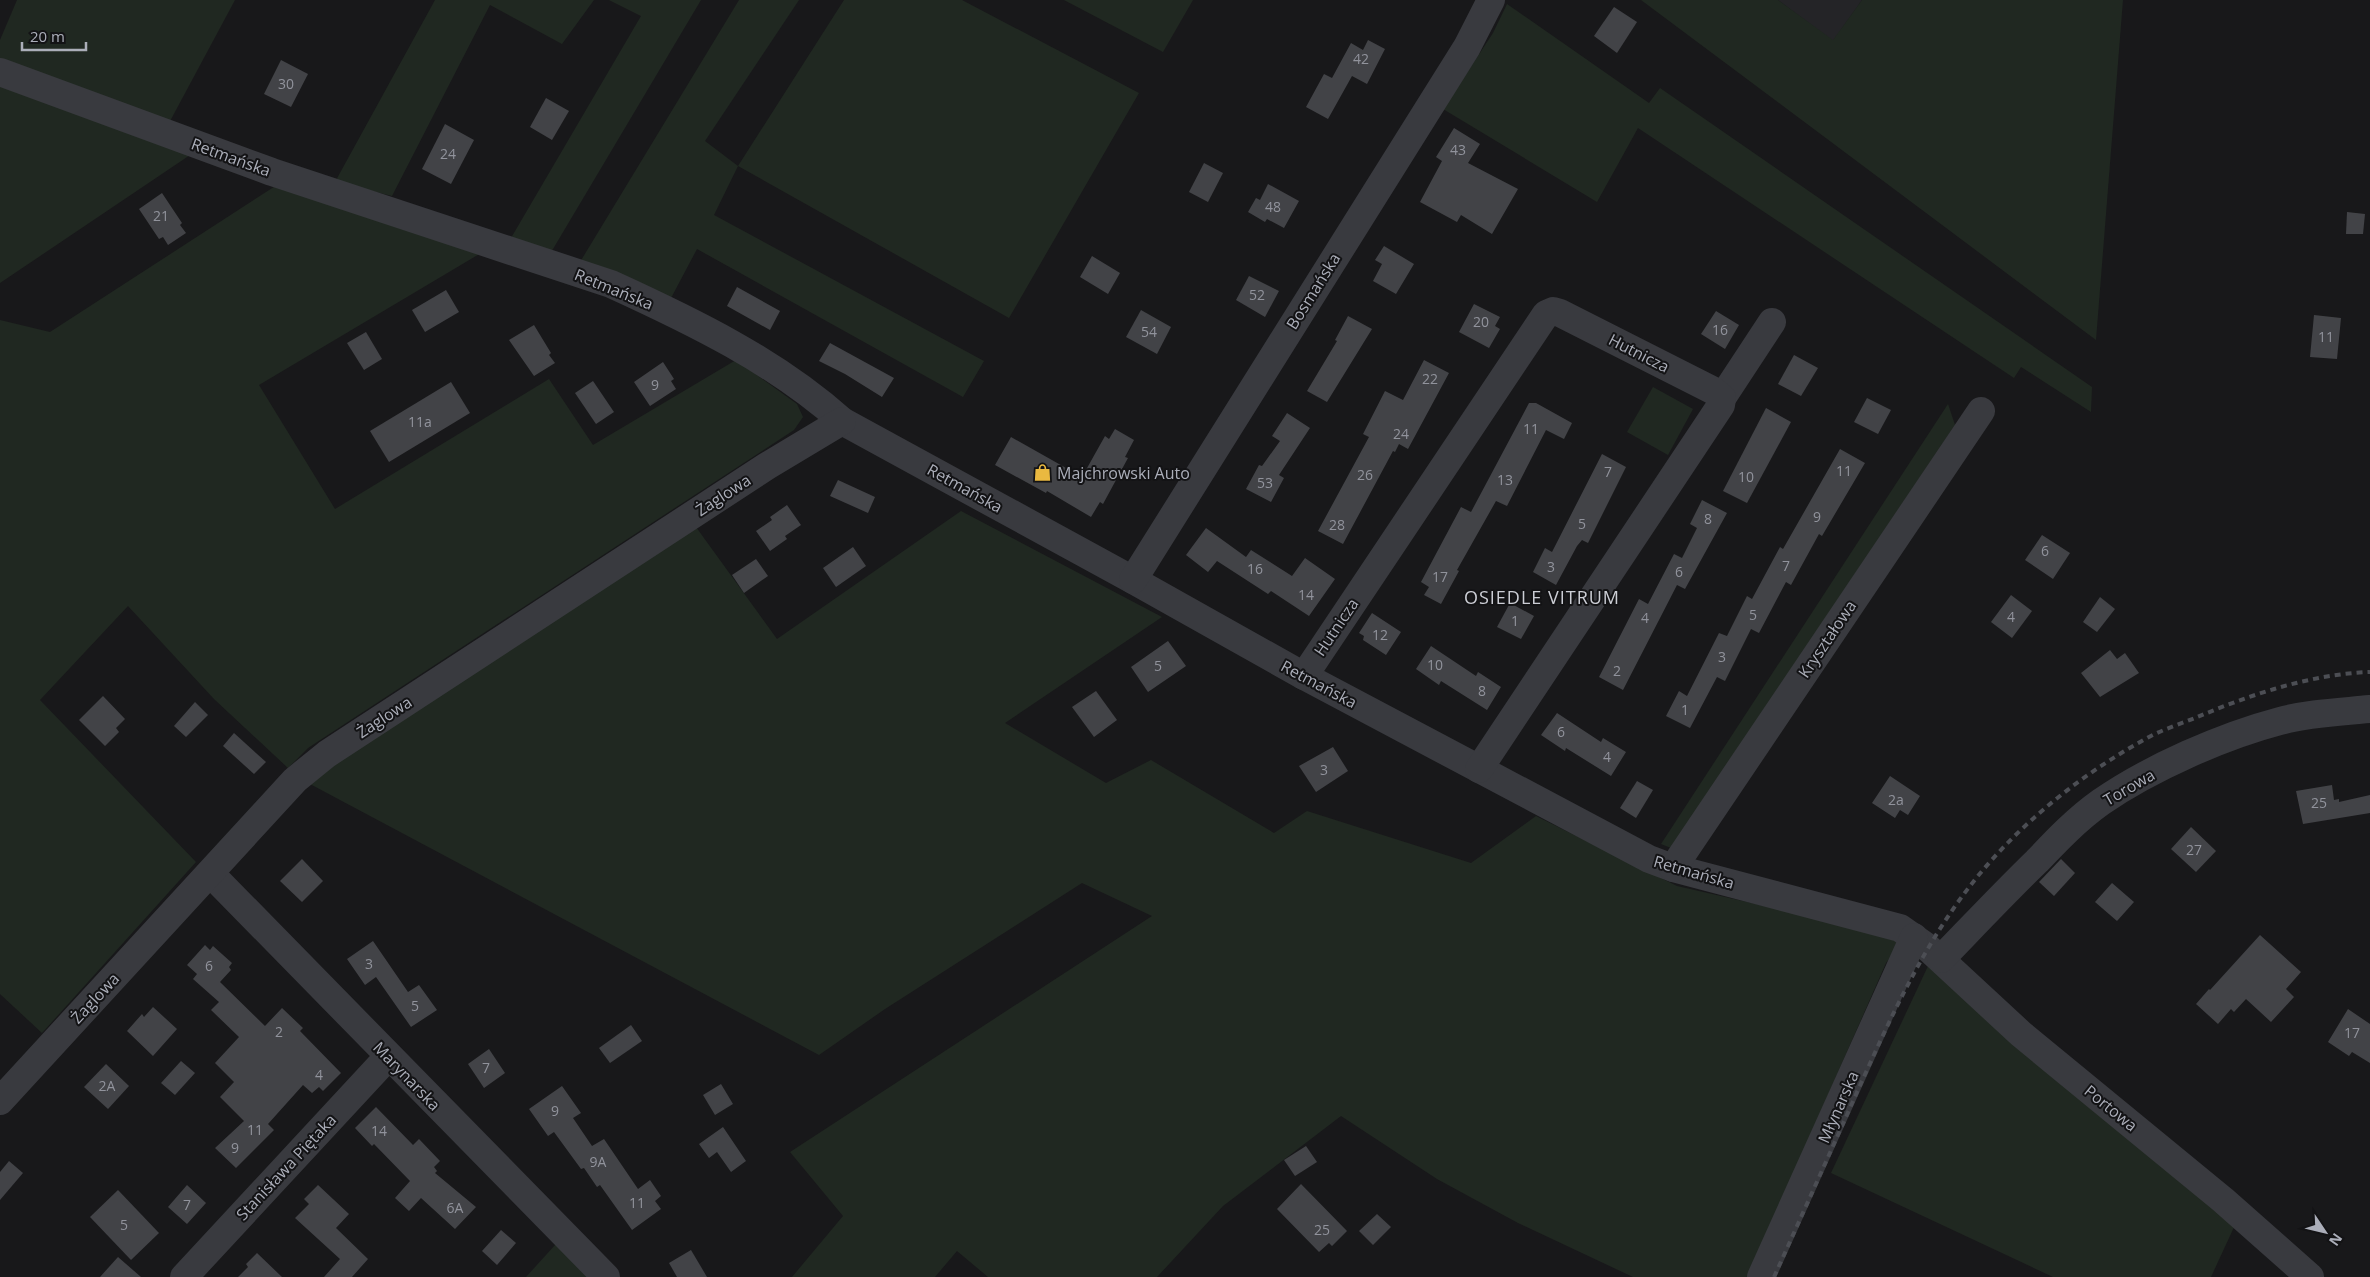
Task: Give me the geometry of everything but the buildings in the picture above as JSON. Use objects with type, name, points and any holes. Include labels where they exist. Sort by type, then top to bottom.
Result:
[{"type":"street","name":"Bosmańska","points":[[1133,580],[1467,47],[1491,0]]},
{"type":"street","name":"Retmańska","points":[[0,72],[272,172],[611,284],[660,306],[759,360],[819,400],[842,421],[1304,676],[1649,859],[1673,868],[1885,922],[1900,928],[1914,937]]},
{"type":"street","name":"Hutnicza","points":[[1304,676],[1546,314],[1553,311],[1560,313],[1714,391],[1722,398]]},
{"type":"street","points":[[1480,769],[1721,405],[1722,398],[1772,322]]},
{"type":"street","name":"Kryształowa","points":[[1673,868],[1981,411]]},
{"type":"street","name":"Żaglowa","points":[[0,1100],[296,780],[326,754],[767,466],[842,421]]},
{"type":"street","name":"Torowa","points":[[1941,959],[2068,829],[2101,803],[2135,782],[2175,761],[2250,730],[2282,720],[2323,713],[2370,709]]},
{"type":"street","name":"Marynarska","points":[[211,874],[388,1057],[606,1277]]},
{"type":"street","name":"Portowa","points":[[1914,937],[1941,959],[2021,1034],[2223,1200],[2310,1277]]},
{"type":"street","name":"Młynarska","points":[[1761,1277],[1914,937]]},
{"type":"street","name":"Stanisława Piętaka","points":[[184,1277],[388,1057]]},
{"type":"shaded area","points":[[17,0],[235,0],[169,123],[0,60],[0,40]]},
{"type":"shaded area","points":[[435,0],[594,0],[562,44],[490,5],[392,196],[335,182]]},
{"type":"shaded area","points":[[609,0],[701,0],[550,254],[511,238],[641,16]]},
{"type":"shaded area","points":[[739,0],[799,0],[705,141],[738,166],[714,215],[984,361],[963,397],[697,249],[670,300],[580,262]]},
{"type":"shaded area","points":[[844,0],[962,0],[1139,93],[1009,318],[738,166]]},
{"type":"shaded area","points":[[1064,0],[1193,0],[1163,52]]},
{"type":"shaded area","points":[[1641,0],[1778,0],[1833,40],[1862,0],[2123,0],[2096,340]]},
{"type":"shaded area","points":[[1778,0],[1862,0],[1833,41]]},
{"type":"shaded area","points":[[1507,4],[1649,103],[1660,88],[2092,387],[2091,412],[2021,367],[2014,378],[1638,128],[1597,202],[1443,109],[1493,33]]},
{"type":"shaded area","points":[[0,82],[193,153],[0,283]]},
{"type":"shaded area","points":[[280,183],[481,253],[259,385],[335,509],[549,379],[593,445],[736,360],[797,404],[803,417],[794,430],[308,748],[288,768],[214,699],[128,606],[40,700],[196,862],[42,1033],[0,994],[0,320],[50,332]]},
{"type":"shaded area","points":[[1653,387],[1693,409],[1668,455],[1627,432]]},
{"type":"shaded area","points":[[1948,404],[1955,425],[1671,848],[1661,844]]},
{"type":"shaded area","points":[[961,511],[1162,617],[1005,723],[1106,783],[1151,760],[1274,833],[1307,811],[1471,863],[1536,816],[1677,886],[1878,932],[1902,942],[1886,963],[1748,1277],[1633,1277],[1518,1223],[1437,1179],[1341,1116],[1223,1206],[1157,1277],[988,1277],[957,1251],[935,1277],[792,1277],[843,1216],[790,1152],[1152,916],[1082,883],[885,1009],[819,1055],[310,784],[331,766],[696,527],[777,639]]},
{"type":"shaded area","points":[[1928,966],[2235,1225],[2211,1277],[2053,1277],[1831,1173]]},
{"type":"shaded area","points":[[556,1244],[589,1277],[526,1277]]},
{"type":"railway","points":[[1774,1277],[1872,1060],[1915,972],[1949,915],[1989,863],[2006,845],[2063,793],[2105,763],[2155,734],[2237,701],[2281,687],[2325,677],[2370,672]]},
{"type":"place","name":"Majchrowski Auto","points":[[1043,473]]},
{"type":"district","name":"OSIEDLE VITRUM","points":[[1542,598]]}]
